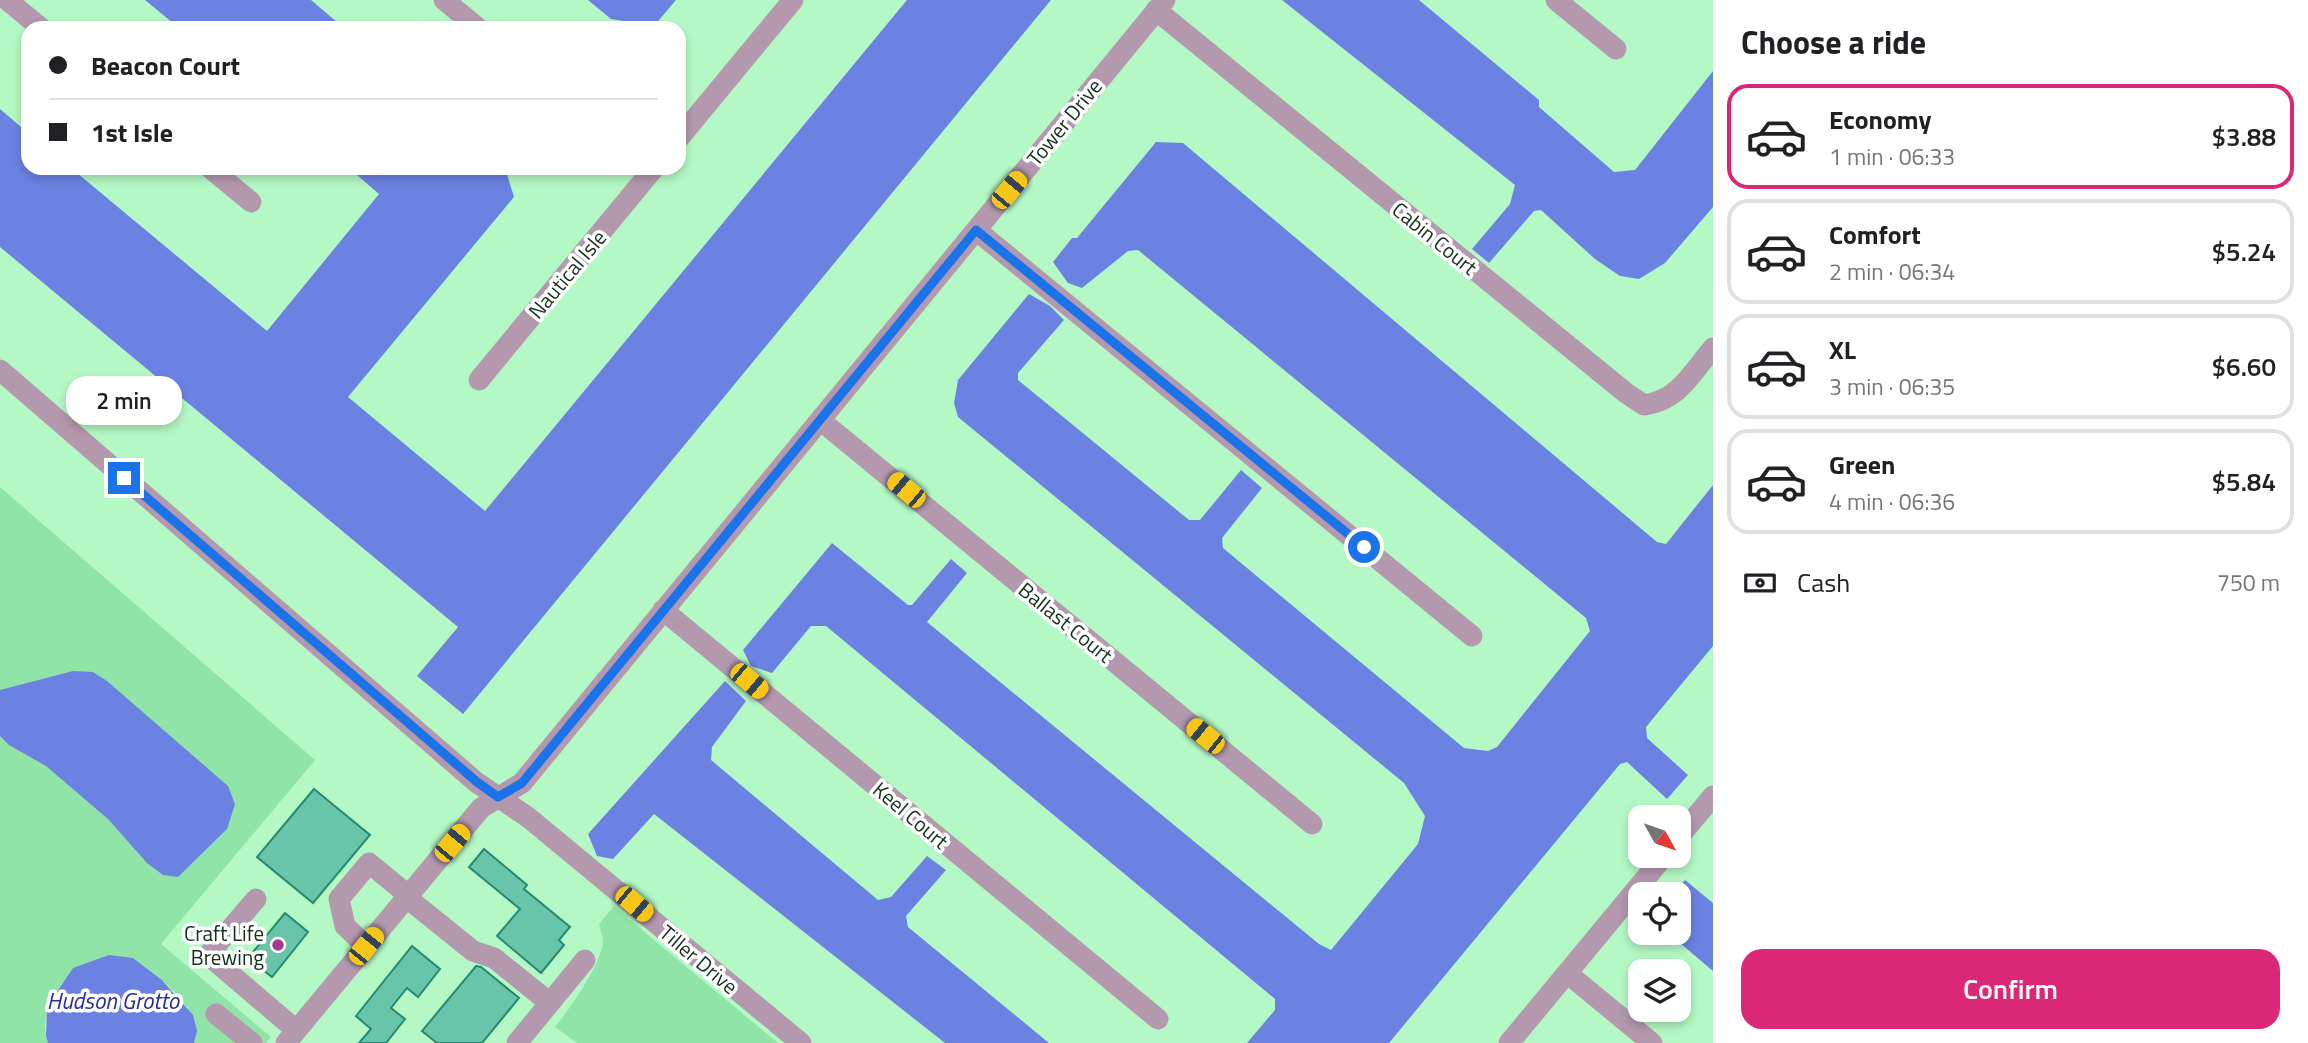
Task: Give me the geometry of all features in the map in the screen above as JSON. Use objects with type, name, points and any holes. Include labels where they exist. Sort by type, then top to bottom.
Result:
[{"type":"street","points":[[7,0],[32,21]]},
{"type":"street","points":[[444,0],[470,21]]},
{"type":"street","points":[[686,130],[793,0]]},
{"type":"street","points":[[1556,0],[1616,49]]},
{"type":"street","name":"Tower Drive","points":[[291,1037],[481,808],[522,783],[1161,5]]},
{"type":"street","name":"Cabin Court","points":[[1161,5],[1626,393],[1644,405],[1660,402],[1675,394],[1713,348]]},
{"type":"street","points":[[218,175],[251,202]]},
{"type":"street","name":"Nautical Isle","points":[[479,380],[645,175]]},
{"type":"street","points":[[976,230],[1472,636]]},
{"type":"street","name":"Tiller Drive","points":[[0,370],[477,782],[529,818],[801,1043]]},
{"type":"street","name":"Ballast Court","points":[[820,420],[1312,824]]},
{"type":"street","name":"Keel Court","points":[[663,611],[1158,1019]]},
{"type":"street","points":[[1691,822],[1713,796]]},
{"type":"street","points":[[366,946],[345,926],[339,899],[369,863],[473,951],[494,958],[550,1003]]},
{"type":"street","points":[[1509,1043],[1654,868]]},
{"type":"street","points":[[256,899],[208,955],[291,1037]]},
{"type":"street","points":[[517,1043],[586,960]]},
{"type":"street","points":[[1567,973],[1652,1043]]},
{"type":"street","points":[[216,1014],[251,1043]]},
{"type":"green space","points":[[0,487],[315,760],[161,944],[271,1037],[266,1043],[194,1043],[195,1030],[186,1005],[155,974],[133,958],[73,968],[47,1011],[45,1021],[48,1043],[0,1043]]},
{"type":"green space","points":[[614,906],[778,1043],[577,1043],[555,1027],[592,973],[602,949],[599,924]]},
{"type":"water","points":[[145,0],[311,0],[336,21],[170,21]]},
{"type":"water","points":[[588,0],[676,0],[658,21],[611,19]]},
{"type":"water","points":[[907,0],[1051,0],[463,714],[417,676],[458,627],[0,247],[0,109],[21,127],[21,175],[79,175],[267,331],[379,194],[357,175],[507,175],[514,197],[348,397],[485,511]]},
{"type":"water","points":[[1282,0],[1419,0],[1539,100],[1539,107],[1614,172],[1635,170],[1713,71],[1713,207],[1665,263],[1639,279],[1620,276],[1595,259],[1541,210],[1534,211],[1489,263],[1472,249],[1510,204],[1515,185]]},
{"type":"water","points":[[1156,142],[1183,143],[1657,542],[1666,544],[1713,485],[1713,646],[1646,727],[1647,738],[1688,775],[1667,799],[1627,762],[1620,764],[1389,1043],[1247,1043],[1275,1010],[1275,999],[826,626],[811,626],[772,673],[751,666],[743,650],[832,543],[908,605],[912,605],[951,559],[967,573],[927,622],[1319,944],[1331,950],[1418,844],[1425,816],[1404,783],[958,417],[954,403],[958,380],[1029,294],[1050,306],[1064,320],[1018,373],[1018,380],[1189,520],[1200,520],[1241,470],[1262,488],[1222,538],[1223,548],[1464,748],[1488,751],[1497,747],[1590,631],[1586,618],[1138,250],[1128,251],[1082,288],[1068,283],[1053,262],[1072,238],[1077,238]]},
{"type":"water","points":[[73,671],[93,672],[107,681],[228,786],[235,804],[227,829],[178,877],[163,875],[147,863],[108,819],[46,766],[9,745],[0,736],[0,690]]},
{"type":"water","points":[[725,681],[746,701],[712,747],[711,760],[878,900],[891,897],[927,856],[946,870],[906,916],[908,927],[1049,1043],[945,1043],[654,814],[613,859],[597,856],[588,834]]},
{"type":"water","points":[[1691,885],[1713,903],[1713,971],[1682,945],[1691,945]]},
{"type":"water","name":"Hudson Grotto","points":[[109,955],[133,958],[162,980],[193,1015],[197,1031],[194,1043],[48,1043],[47,1006],[73,968]]},
{"type":"building","points":[[314,789],[370,835],[313,903],[257,857]]},
{"type":"building","points":[[484,849],[527,885],[524,889],[570,927],[559,940],[564,945],[541,973],[497,936],[520,909],[469,867]]},
{"type":"building","name":"Craft Life Brewing","points":[[285,913],[308,932],[272,977],[248,958]]},
{"type":"building","points":[[412,946],[440,969],[418,997],[407,988],[391,1008],[405,1019],[386,1043],[359,1043],[371,1029],[356,1016]]},
{"type":"building","points":[[476,966],[481,967],[519,998],[482,1043],[437,1043],[422,1031]]},
{"type":"place","name":"Craft Life Brewing","points":[[278,945]]},
{"type":"route","points":[[124,478],[477,782],[498,797],[522,783],[976,230],[1364,547]]}]
